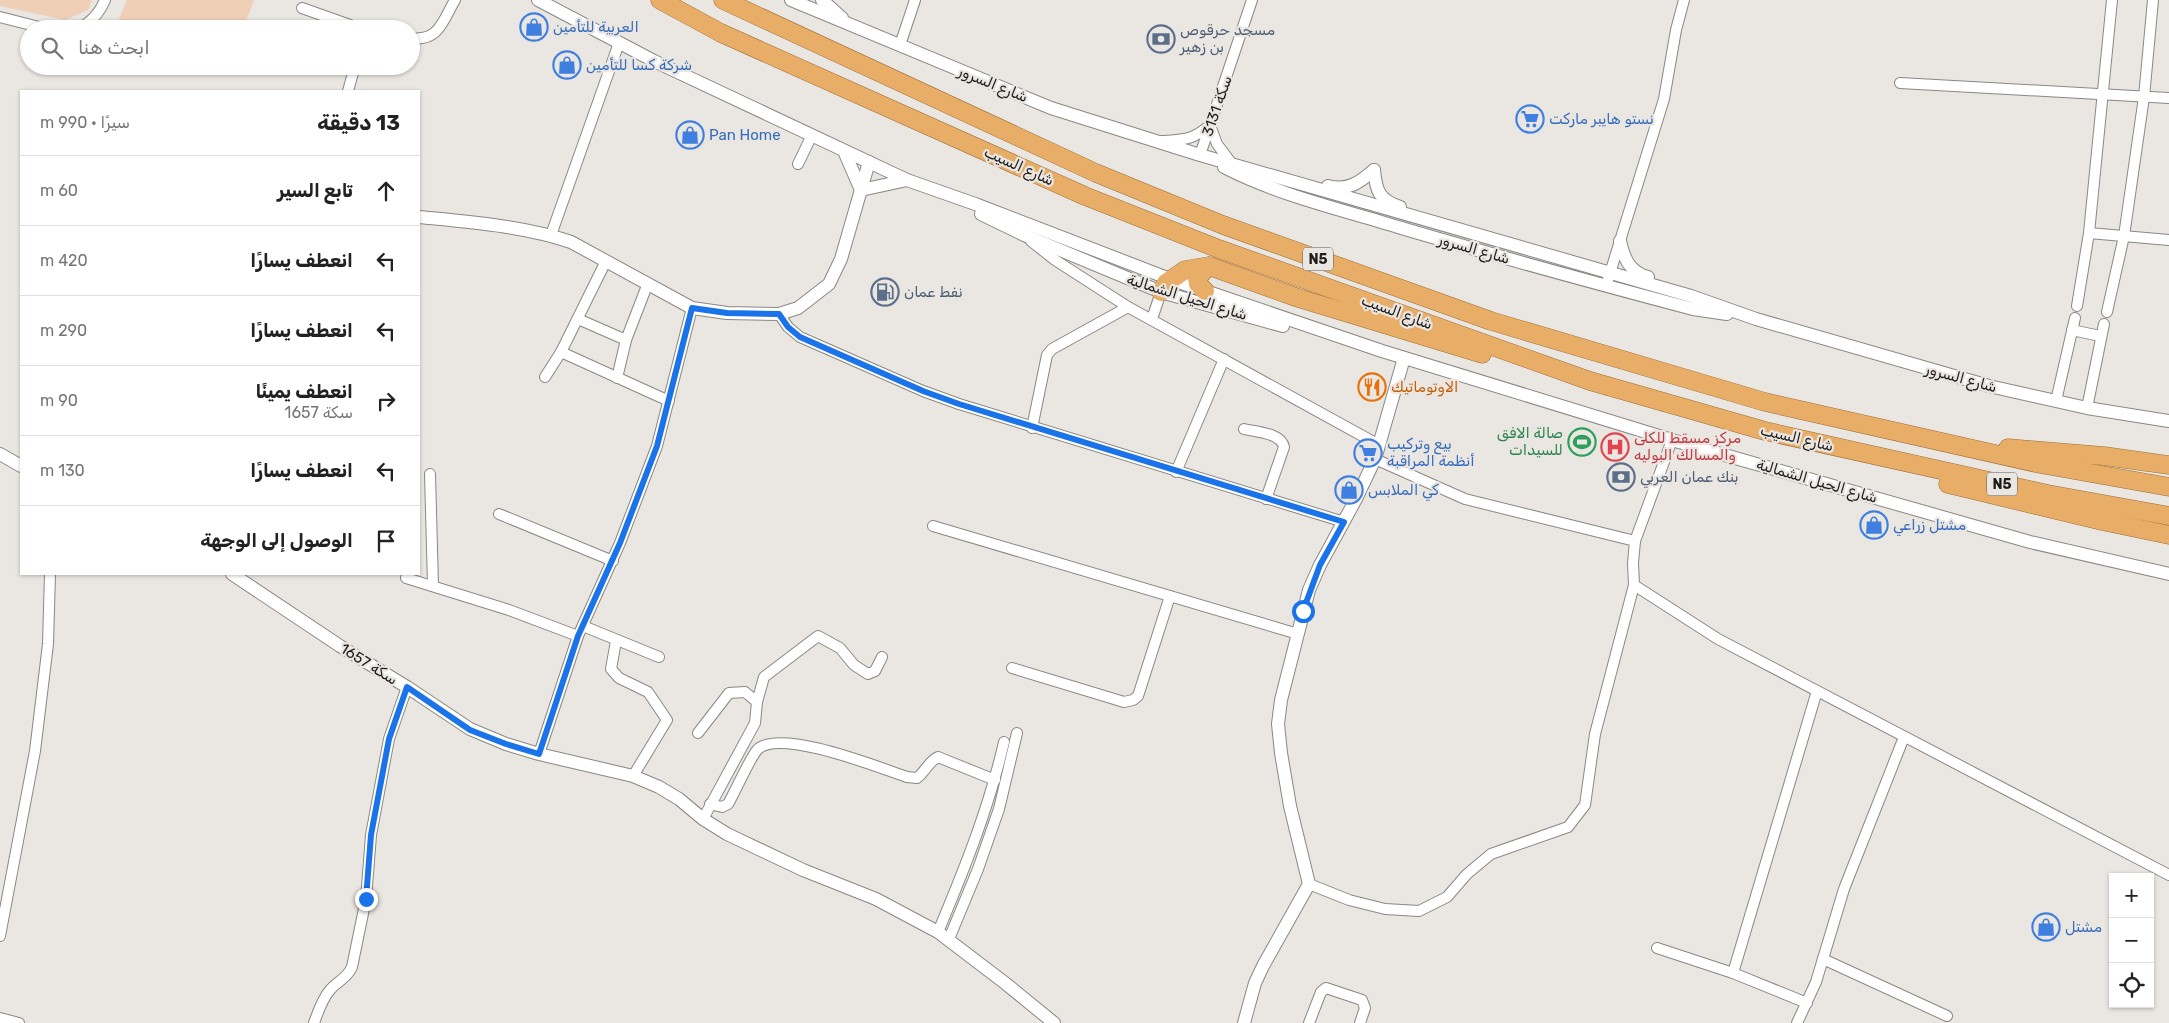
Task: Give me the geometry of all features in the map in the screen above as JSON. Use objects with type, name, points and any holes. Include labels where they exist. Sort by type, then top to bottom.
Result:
[{"type":"highway","name":"شارع السيب","points":[[660,0],[721,33],[1085,196],[1220,249],[1590,381],[1766,431],[2048,494],[2169,516]]},
{"type":"highway","name":"شارع السيب","points":[[723,0],[1096,173],[1232,228],[1491,321],[1765,402],[2040,464],[2169,487]]},
{"type":"highway","points":[[1205,291],[1198,284],[1197,278],[1209,266]]},
{"type":"highway","points":[[1166,285],[1185,270],[1209,266],[1298,298],[1570,381],[1590,381]]},
{"type":"highway","points":[[1766,431],[1933,481],[2169,535]]},
{"type":"highway","points":[[1940,442],[2104,456],[2169,465]]},
{"type":"street","points":[[92,20],[101,10],[105,0]]},
{"type":"street","points":[[420,38],[427,38],[436,33],[455,0]]},
{"type":"street","name":"شارع الحيل الشمالية","points":[[538,0],[619,43],[907,180],[978,205],[1166,285],[1205,291],[1382,351],[1672,440],[2030,542],[2169,574]]},
{"type":"street","name":"شارع السرور","points":[[791,0],[1051,108],[1200,155],[1691,296],[1756,319],[1938,373],[2087,408],[2169,420]]},
{"type":"street","points":[[822,0],[847,23]]},
{"type":"street","points":[[900,45],[915,0]]},
{"type":"street","name":"سكة 3131","points":[[1200,155],[1252,0]]},
{"type":"street","points":[[1606,286],[1664,99],[1676,30],[1684,0]]},
{"type":"street","points":[[2077,306],[2089,233],[2112,0]]},
{"type":"street","points":[[2107,312],[2124,236],[2144,97],[2153,0]]},
{"type":"street","points":[[302,8],[336,20]]},
{"type":"street","points":[[0,17],[20,22]]},
{"type":"street","points":[[551,236],[619,43]]},
{"type":"street","points":[[348,90],[352,75]]},
{"type":"street","points":[[1900,83],[2169,98]]},
{"type":"street","points":[[1156,141],[1187,140],[1198,136],[1210,125],[1217,144],[1232,164]]},
{"type":"street","points":[[798,164],[812,135]]},
{"type":"street","points":[[844,151],[862,190]]},
{"type":"street","name":"شارع السرور","points":[[1200,155],[1244,178],[1282,192],[1606,286],[1693,309],[1756,319]]},
{"type":"street","points":[[420,217],[462,221],[551,236],[571,242],[692,308],[727,313],[779,314],[798,308],[829,284],[841,259],[862,190],[873,164]]},
{"type":"street","points":[[1307,185],[1320,184],[1336,188],[1350,187],[1358,184],[1374,170],[1376,188],[1382,198],[1396,205],[1519,240],[1531,250]]},
{"type":"street","points":[[862,190],[907,180]]},
{"type":"street","name":"شارع الحيل الشمالية","points":[[946,195],[1024,235],[1067,254],[1337,342],[1382,351]]},
{"type":"street","points":[[2089,233],[2169,240]]},
{"type":"street","points":[[1024,235],[1056,260],[1128,306],[1379,446]]},
{"type":"street","points":[[1620,240],[1624,259],[1632,269],[1643,276],[1677,286],[1691,296]]},
{"type":"street","points":[[545,377],[561,352],[606,261]]},
{"type":"street","points":[[617,378],[626,340],[648,283]]},
{"type":"street","points":[[1152,319],[1166,285]]},
{"type":"street","points":[[1032,428],[1047,355],[1052,349],[1128,306]]},
{"type":"street","points":[[539,754],[578,636],[613,561],[657,446],[692,308]]},
{"type":"street","points":[[779,314],[788,327],[800,337],[923,391],[1032,428],[1344,522]]},
{"type":"street","points":[[2056,401],[2075,318]]},
{"type":"street","points":[[578,319],[626,340]]},
{"type":"street","points":[[2087,408],[2100,336],[2104,324]]},
{"type":"street","points":[[2072,330],[2100,336]]},
{"type":"street","points":[[561,352],[669,400]]},
{"type":"street","points":[[1244,1023],[1255,983],[1309,884],[1290,806],[1278,724],[1281,700],[1309,590],[1375,459],[1386,412],[1404,358]]},
{"type":"street","points":[[1176,472],[1224,359]]},
{"type":"street","points":[[1244,429],[1278,438],[1283,442],[1284,448],[1266,499]]},
{"type":"street","points":[[1309,884],[1349,900],[1385,909],[1419,911],[1447,897],[1467,874],[1491,854],[1568,827],[1584,805],[1595,734],[1634,585],[1633,563],[1635,542],[1672,440]]},
{"type":"street","points":[[0,454],[20,465]]},
{"type":"street","points":[[1375,459],[1465,499],[1635,542]]},
{"type":"street","points":[[430,474],[433,586]]},
{"type":"street","points":[[499,514],[613,561]]},
{"type":"street","points":[[933,526],[1298,634]]},
{"type":"street","points":[[0,936],[36,742],[48,644],[50,575]]},
{"type":"street","name":"سكة 1657","points":[[234,575],[470,730],[539,754],[633,776],[679,798],[703,819],[727,834],[803,870],[876,899],[943,936],[1054,1023]]},
{"type":"street","points":[[406,578],[509,610],[578,636]]},
{"type":"street","points":[[1634,585],[1718,639],[2169,876]]},
{"type":"street","points":[[1012,668],[1124,702],[1133,700],[1138,696],[1170,596]]},
{"type":"street","points":[[583,626],[659,658]]},
{"type":"street","points":[[703,819],[755,723],[757,702],[764,677],[818,636],[840,648],[854,665],[868,674],[875,671],[882,657]]},
{"type":"street","points":[[616,641],[611,669],[619,678],[648,692],[667,720],[633,776]]},
{"type":"street","points":[[314,1023],[323,999],[330,988],[349,974],[352,967],[366,899],[371,835],[389,739],[407,687]]},
{"type":"street","points":[[1733,973],[1818,691]]},
{"type":"street","points":[[698,733],[729,694],[744,692],[757,702]]},
{"type":"street","points":[[943,936],[978,869],[999,809],[1017,733]]},
{"type":"street","points":[[1797,1023],[1816,982],[1844,889],[1904,737]]},
{"type":"street","points":[[710,804],[722,807],[728,804],[757,750],[767,744],[785,742],[842,755],[907,777],[917,778],[925,772],[932,760],[938,757],[995,780]]},
{"type":"street","points":[[943,936],[995,780],[1004,742]]},
{"type":"street","points":[[1656,948],[1733,973],[1806,1002]]},
{"type":"street","points":[[1823,959],[1947,1016]]},
{"type":"street","points":[[1309,1023],[1321,992],[1326,988],[1362,1000],[1365,1008],[1360,1023]]},
{"type":"street","points":[[0,1018],[17,1023]]},
{"type":"shaded area","points":[[0,0],[92,0],[88,10],[65,20],[0,6]]},
{"type":"shaded area","points":[[127,0],[254,0],[246,20],[119,20]]},
{"type":"place","name":"العربية للتأمين","points":[[534,27]]},
{"type":"place","name":"مسجد حرقوص بن زهير","points":[[1161,39]]},
{"type":"place","name":"شركة كسا للتأمين","points":[[567,65]]},
{"type":"place","name":"نستو هايبر ماركت","points":[[1530,119]]},
{"type":"place","name":"Pan Home","points":[[690,135]]},
{"type":"place","name":"نفط عمان","points":[[885,292]]},
{"type":"place","name":"الاوتوماتيك","points":[[1372,387]]},
{"type":"place","name":"صالة الافق للسيدات","points":[[1582,442]]},
{"type":"place","name":"مركز مسقط للكلى والمسالك البوليه","points":[[1615,447]]},
{"type":"place","name":"بيع وتركيب أنظمة المراقبة","points":[[1368,453]]},
{"type":"place","name":"بنك عمان العربي","points":[[1621,477]]},
{"type":"place","name":"كي الملابس","points":[[1349,490]]},
{"type":"place","name":"مشتل زراعي","points":[[1874,525]]},
{"type":"place","name":"مشتل","points":[[2046,927]]},
{"type":"route","points":[[366,899],[371,835],[389,739],[407,687],[470,730],[539,754],[578,636],[620,543],[657,446],[692,308],[727,313],[779,314],[788,327],[800,337],[923,391],[1032,428],[1344,522],[1320,565],[1309,590],[1303,611]]}]
